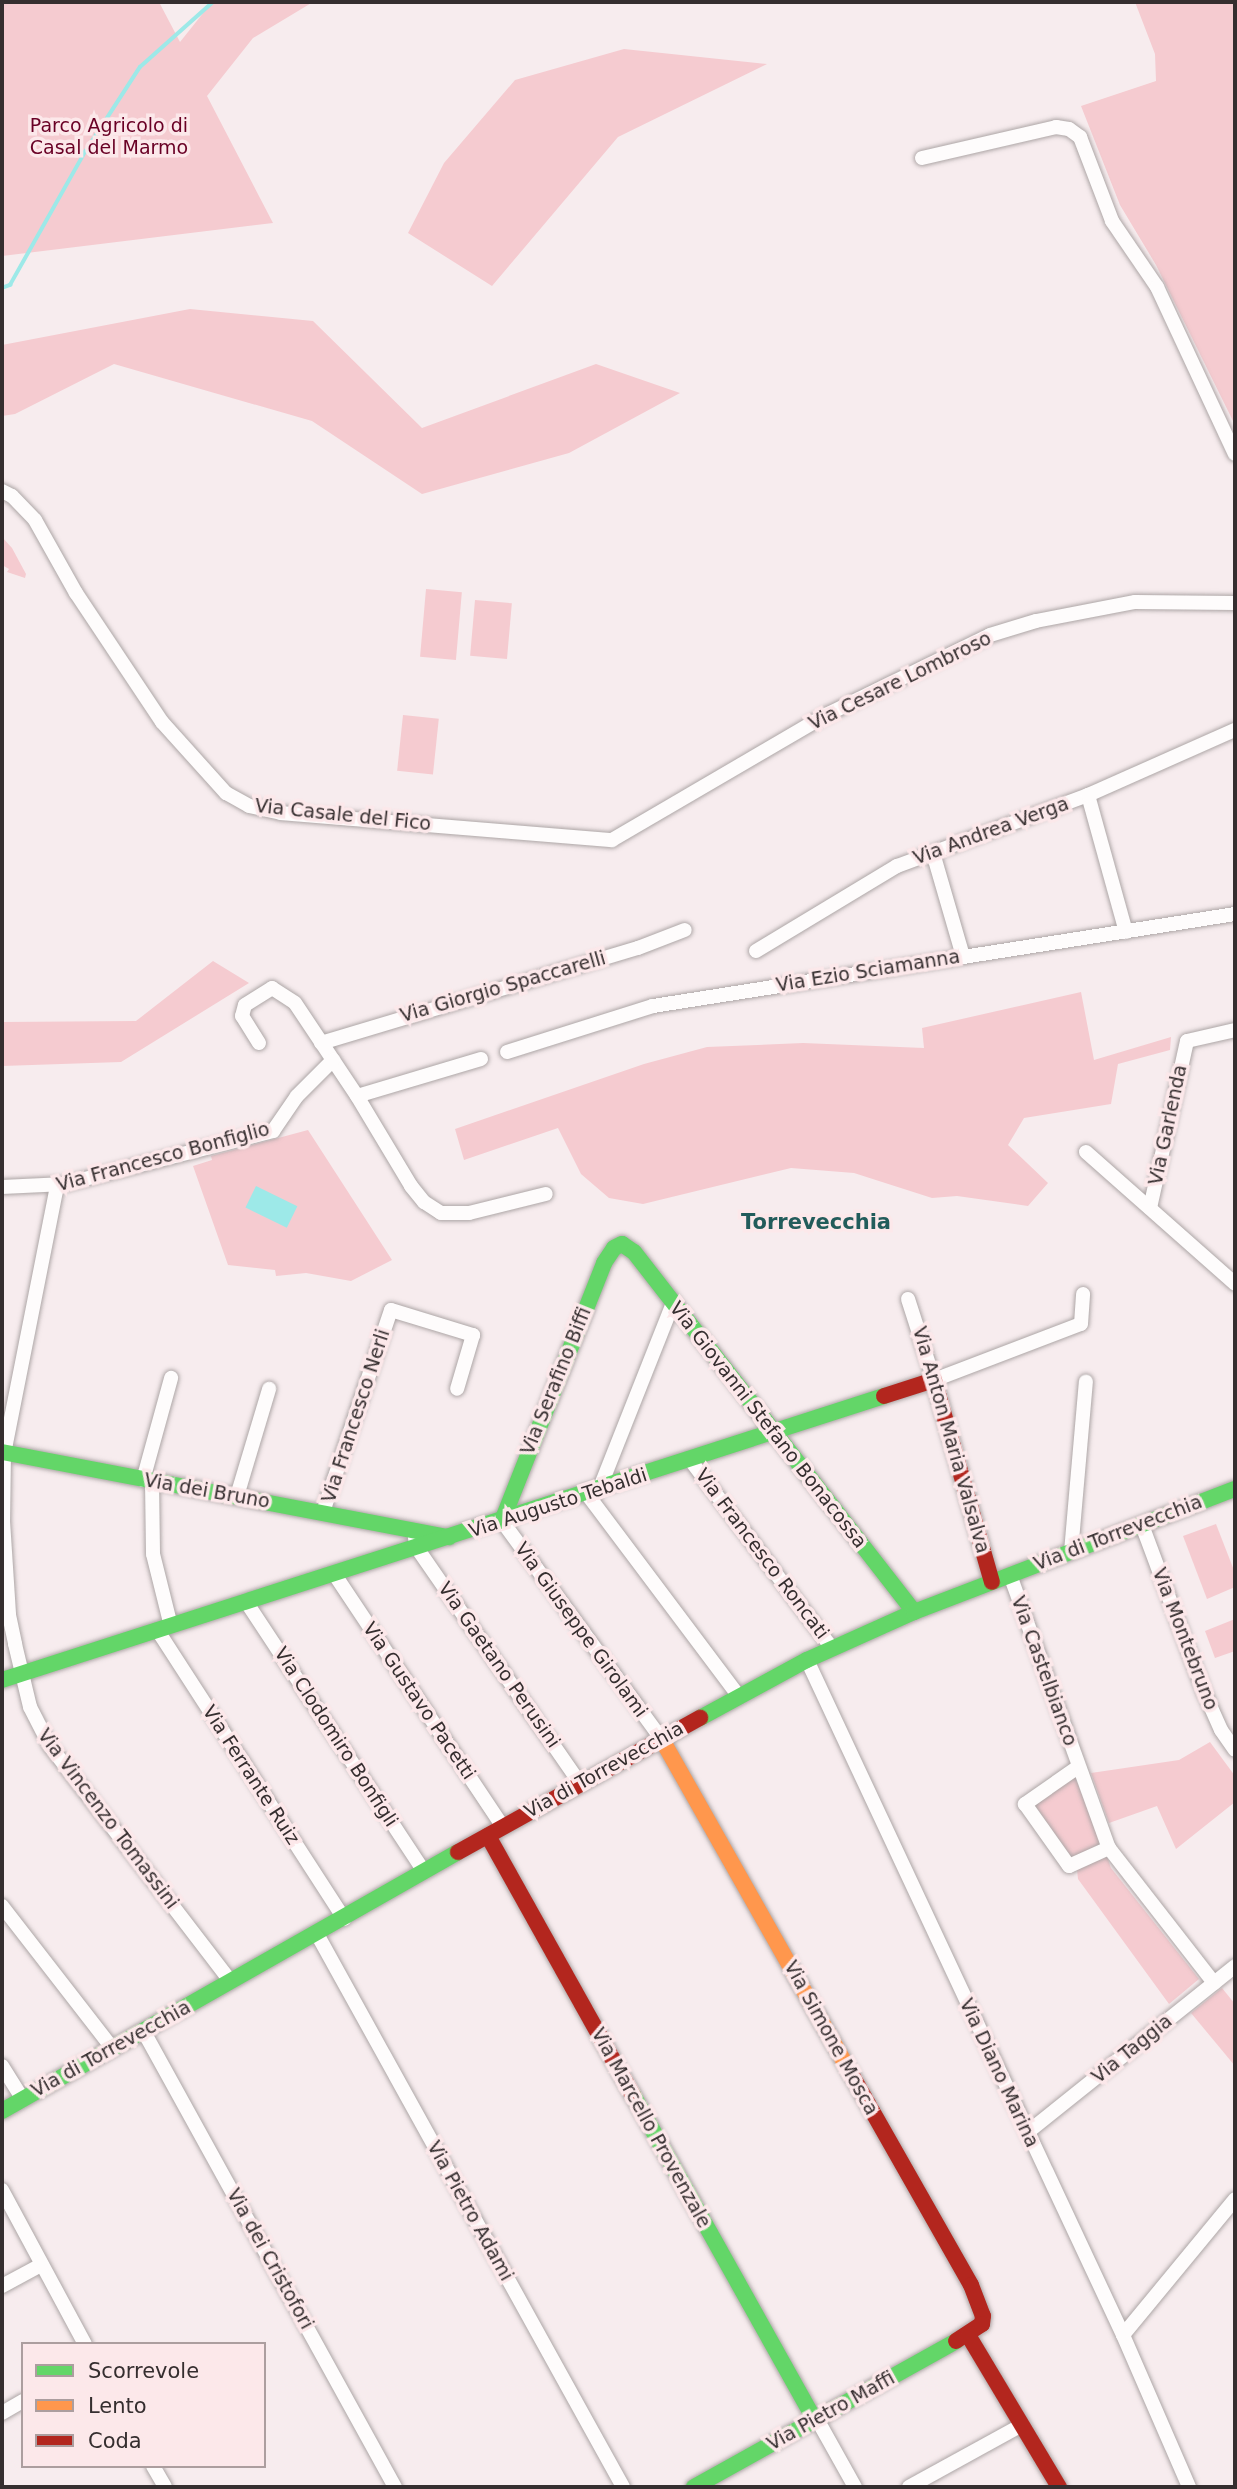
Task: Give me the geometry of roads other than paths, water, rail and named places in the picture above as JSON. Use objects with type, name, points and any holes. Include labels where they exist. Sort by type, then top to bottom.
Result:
[{"type":"street","points":[[922,158],[1056,127],[1069,129],[1080,137],[1112,221],[1157,287],[1235,454]]},
{"type":"street","name":"Via Casale del Fico","points":[[2,491],[12,496],[35,520],[76,593],[162,722],[232,798],[258,809],[281,813],[601,841],[615,839],[630,831]]},
{"type":"street","name":"Via Cesare Lombroso","points":[[630,831],[826,715],[990,635],[1036,621],[1135,602],[1235,603]]},
{"type":"street","name":"Via Andrea Verga","points":[[756,951],[884,873],[1088,794],[1235,730]]},
{"type":"street","points":[[1088,794],[1126,932]]},
{"type":"street","points":[[933,853],[963,956]]},
{"type":"street","name":"Via Ezio Sciamanna","points":[[506,1052],[644,1007],[1235,914]]},
{"type":"street","name":"Via Giorgio Spaccarelli","points":[[321,1043],[638,948],[685,930]]},
{"type":"street","points":[[259,1043],[242,1016],[245,1005],[272,988],[295,1003],[357,1096],[411,1186],[424,1202],[441,1213],[469,1213],[546,1194]]},
{"type":"street","name":"Via Garlenda","points":[[1150,1208],[1187,1041],[1235,1030]]},
{"type":"street","points":[[357,1096],[481,1059]]},
{"type":"street","name":"Via Francesco Bonfiglio","points":[[2,1187],[57,1186],[273,1131],[297,1096],[333,1060]]},
{"type":"street","points":[[1086,1152],[1235,1284]]},
{"type":"street","name":"Via Vincenzo Tomassini","points":[[57,1186],[3,1453],[2,1514],[8,1601],[23,1674],[33,1713],[50,1746],[231,1982]]},
{"type":"street","name":"Via Giovanni Stefano Bonacossa","points":[[618,1245],[628,1247],[634,1252],[914,1612]]},
{"type":"street","name":"Via Serafino Biffi","points":[[502,1521],[604,1264],[618,1245]]},
{"type":"street","name":"Via Augusto Tebaldi","points":[[2,1681],[775,1434],[934,1380],[1081,1324],[1083,1294]]},
{"type":"street","name":"Via Anton Maria Valsalva","points":[[908,1298],[992,1582]]},
{"type":"street","points":[[673,1303],[593,1492],[738,1695]]},
{"type":"street","name":"Via Francesco Nerli","points":[[324,1512],[391,1310],[473,1335],[457,1389]]},
{"type":"street","name":"Via Ferrante Ruiz","points":[[171,1378],[148,1481],[153,1554],[164,1629],[344,1919]]},
{"type":"street","points":[[1071,1552],[1086,1382]]},
{"type":"street","points":[[237,1496],[269,1390]]},
{"type":"street","name":"Via dei Bruno","points":[[3,1453],[450,1538]]},
{"type":"street","name":"Via Francesco Roncati","points":[[691,1461],[832,1648]]},
{"type":"street","name":"Via di Torrevecchia","points":[[2,2111],[580,1783],[807,1660],[914,1612],[1235,1489]]},
{"type":"street","name":"Via Giuseppe Girolami","points":[[502,1521],[661,1738]]},
{"type":"street","name":"Via Montebruno","points":[[1142,1525],[1205,1694],[1235,1750]]},
{"type":"street","points":[[412,1529],[417,1548]]},
{"type":"street","name":"Via Gaetano Perusini","points":[[417,1548],[580,1783]]},
{"type":"street","name":"Via Gustavo Pacetti","points":[[335,1575],[503,1827]]},
{"type":"street","name":"Via Castelbianco","points":[[1010,1575],[1078,1767],[1110,1848],[1214,1983]]},
{"type":"street","name":"Via Clodomiro Bonfigli","points":[[247,1603],[424,1871]]},
{"type":"street","name":"Via Diano Marina","points":[[807,1660],[1123,2335],[1189,2487]]},
{"type":"street","name":"Via Simone Mosca","points":[[661,1738],[975,2293],[983,2320],[968,2335]]},
{"type":"street","name":"Via Castelbianco","points":[[1078,1767],[1025,1804],[1069,1866],[1110,1848]]},
{"type":"street","name":"Via Marcello Provenzale","points":[[488,1836],[819,2424]]},
{"type":"street","points":[[2,1906],[113,2049]]},
{"type":"street","name":"Via Pietro Adami","points":[[317,1934],[624,2487]]},
{"type":"street","name":"Via Taggia","points":[[1028,2132],[1235,1966]]},
{"type":"street","name":"Via dei Cristofori","points":[[144,2032],[395,2487]]},
{"type":"street","points":[[2,2066],[23,2099]]},
{"type":"street","points":[[2,2190],[84,2342]]},
{"type":"street","points":[[1123,2335],[1235,2199]]},
{"type":"street","points":[[2,2286],[41,2265]]},
{"type":"street","points":[[968,2335],[1059,2487]]},
{"type":"street","name":"Via Pietro Maffi","points":[[694,2487],[819,2424],[968,2335]]},
{"type":"street","points":[[2,2413],[21,2402]]},
{"type":"street","points":[[819,2424],[855,2487]]},
{"type":"street","points":[[909,2487],[1022,2425]]},
{"type":"street","points":[[154,2468],[165,2487]]},
{"type":"water","points":[[256,1186],[297,1206],[287,1228],[245,1208]]},
{"type":"waterway","points":[[2,288],[10,285],[85,152],[140,67],[213,2]]},
{"type":"district","name":"Torrevecchia","points":[[816,1222]]},
{"type":"park label","name":"Parco Agricolo di Casal del Marmo","points":[[109,137]]}]
